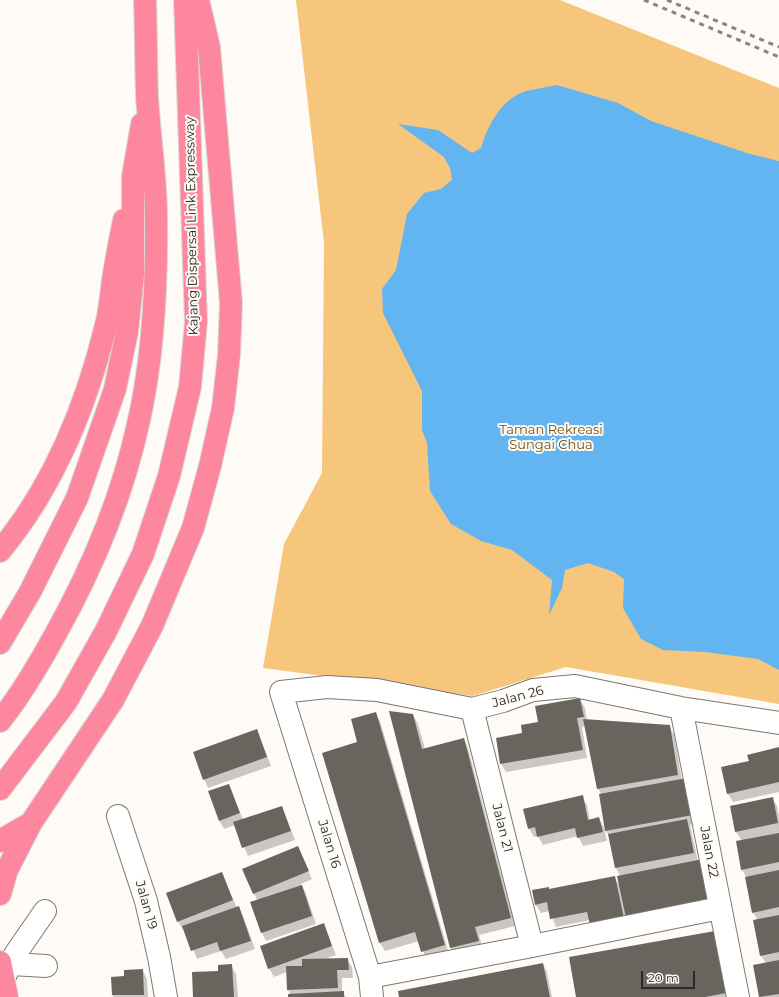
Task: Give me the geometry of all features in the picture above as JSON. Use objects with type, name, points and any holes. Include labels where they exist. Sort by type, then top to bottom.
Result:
[{"type":"highway","points":[[0,721],[41,660],[76,598],[126,471],[139,420],[147,378],[153,327],[156,214],[147,96],[145,0]]},
{"type":"highway","name":"Kajang Dispersal Link Expressway","points":[[0,789],[66,702],[106,631],[143,554],[169,476],[190,387],[196,322],[185,0]]},
{"type":"highway","points":[[0,894],[6,870],[31,823],[113,700],[152,626],[193,528],[210,466],[223,408],[229,355],[231,303],[209,47],[198,0]]},
{"type":"highway","points":[[0,551],[14,534],[41,494],[65,448],[86,393],[106,324],[116,256],[133,176],[147,96]]},
{"type":"highway","points":[[0,643],[30,592],[77,498],[115,389],[127,332],[133,274],[133,176]]},
{"type":"highway","points":[[0,841],[31,823]]},
{"type":"highway","points":[[0,851],[31,823]]},
{"type":"street","name":"Jalan 26","points":[[280,692],[328,687],[377,690],[472,709],[503,701],[533,690],[575,686],[682,708],[779,723]]},
{"type":"street","name":"Jalan 16","points":[[280,692],[371,987]]},
{"type":"street","name":"Jalan 22","points":[[682,708],[738,997]]},
{"type":"street","name":"Jalan 21","points":[[472,709],[532,946]]},
{"type":"street","name":"Jalan 19","points":[[118,816],[146,901],[159,957],[166,997]]},
{"type":"street","points":[[371,987],[532,946],[720,908]]},
{"type":"street","points":[[5,976],[45,911]]},
{"type":"street","points":[[5,976],[46,966]]},
{"type":"green space","name":"Taman Rekreasi Sungai Chua","points":[[296,0],[560,0],[779,88],[779,704],[566,667],[473,696],[263,668],[284,544],[322,473],[324,243]]},
{"type":"water","points":[[557,85],[618,103],[651,121],[750,154],[779,161],[779,670],[758,659],[705,652],[663,650],[641,639],[623,608],[624,579],[614,572],[588,563],[565,570],[562,588],[549,615],[552,580],[512,550],[481,541],[451,524],[430,491],[427,443],[422,430],[422,391],[383,313],[382,289],[396,270],[407,214],[424,193],[441,189],[452,180],[450,168],[444,157],[398,124],[438,130],[472,153],[481,148],[492,122],[509,100],[526,91]]},
{"type":"building","points":[[580,698],[584,717],[577,718],[583,750],[500,764],[496,738],[522,733],[521,725],[538,722],[535,706]]},
{"type":"building","points":[[389,711],[413,714],[422,749],[464,738],[511,918],[475,927],[479,941],[450,948]]},
{"type":"building","points":[[376,712],[445,945],[421,952],[415,932],[379,943],[322,753],[357,742],[351,719]]},
{"type":"building","points":[[583,719],[670,725],[678,775],[597,789]]},
{"type":"building","points":[[257,729],[267,757],[203,780],[193,752]]},
{"type":"building","points":[[779,747],[779,782],[727,794],[721,767],[749,761],[747,755]]},
{"type":"building","points":[[687,778],[693,815],[605,831],[599,794]]},
{"type":"building","points":[[229,784],[240,813],[219,821],[208,791]]},
{"type":"building","points":[[583,795],[588,820],[599,817],[603,832],[577,838],[575,828],[537,837],[535,827],[528,829],[523,809]]},
{"type":"building","points":[[773,797],[778,823],[735,832],[730,806]]},
{"type":"building","points":[[282,806],[291,831],[242,848],[233,822]]},
{"type":"building","points":[[687,819],[694,853],[615,868],[608,834]]},
{"type":"building","points":[[779,833],[779,862],[741,870],[736,841]]},
{"type":"building","points":[[298,846],[309,871],[253,894],[242,869]]},
{"type":"building","points":[[703,859],[712,901],[626,918],[617,876]]},
{"type":"building","points":[[779,870],[779,907],[752,913],[745,877]]},
{"type":"building","points":[[222,872],[233,900],[177,922],[166,893]]},
{"type":"building","points":[[615,876],[624,918],[590,925],[587,912],[550,919],[547,902],[535,905],[532,890],[549,887],[549,889]]},
{"type":"building","points":[[302,885],[312,916],[261,933],[250,902]]},
{"type":"building","points":[[239,906],[251,941],[220,951],[217,942],[191,951],[182,926]]},
{"type":"building","points":[[779,915],[779,952],[760,956],[753,920]]},
{"type":"building","points":[[324,923],[332,946],[268,969],[260,946]]},
{"type":"building","points":[[715,931],[726,993],[705,997],[576,997],[569,957]]},
{"type":"building","points":[[348,958],[349,970],[337,970],[338,988],[287,990],[286,966],[302,966],[302,959]]},
{"type":"building","points":[[779,960],[779,994],[759,997],[753,965]]},
{"type":"building","points":[[543,963],[550,997],[399,997],[398,991]]},
{"type":"building","points":[[232,964],[234,997],[193,997],[192,972],[218,971],[218,965]]},
{"type":"building","points":[[143,969],[144,995],[112,995],[111,977],[124,976],[124,970]]},
{"type":"building","points":[[344,991],[344,997],[288,997],[288,994]]},
{"type":"railway","points":[[644,0],[779,57]]},
{"type":"railway","points":[[667,0],[779,47]]}]
